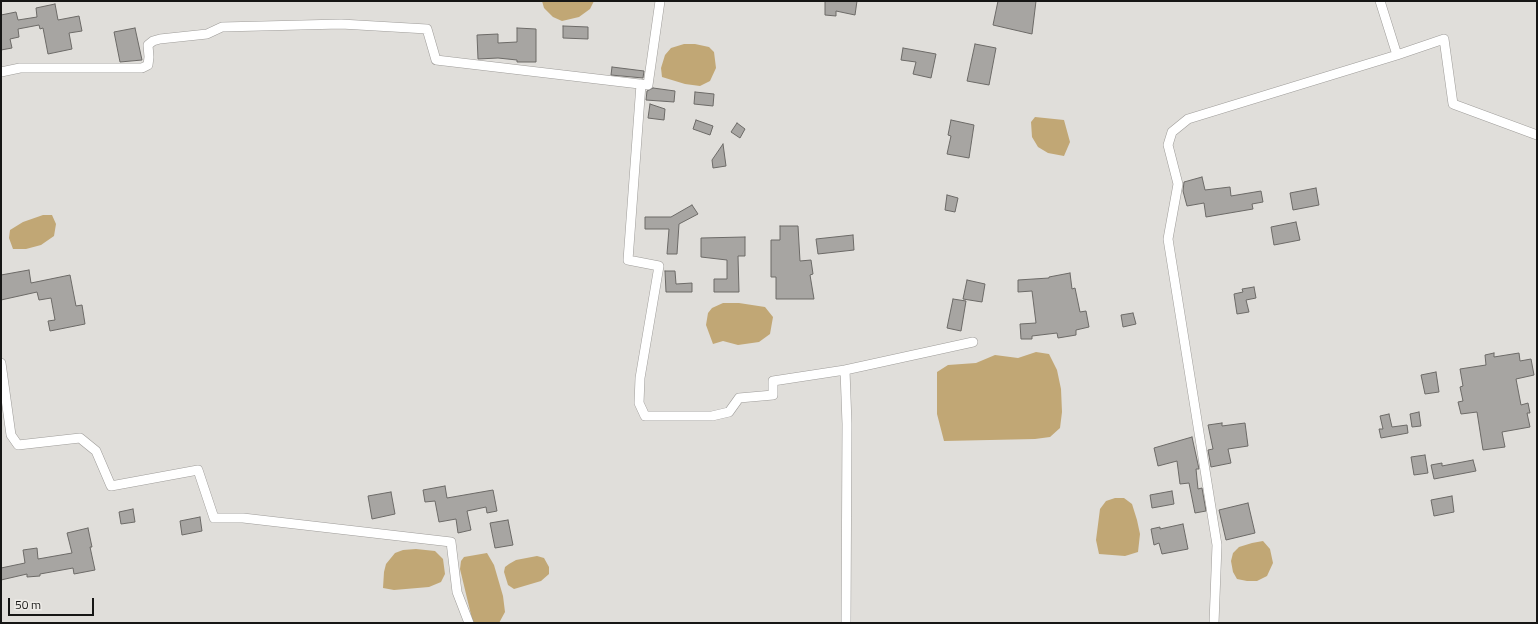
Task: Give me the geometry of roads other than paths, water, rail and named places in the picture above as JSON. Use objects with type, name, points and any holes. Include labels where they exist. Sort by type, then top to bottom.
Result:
[{"type":"street","points":[[1,72],[20,68],[142,68],[148,65],[150,57],[148,45],[153,41],[160,39],[207,34],[222,27],[341,24],[427,29],[436,60],[648,85],[660,1]]},
{"type":"street","points":[[1380,1],[1397,55]]},
{"type":"street","points":[[1214,623],[1217,546],[1168,239],[1178,184],[1168,145],[1172,132],[1188,119],[1444,40],[1453,104],[1537,135]]},
{"type":"street","points":[[641,84],[628,260],[659,266],[640,378],[639,402],[645,416],[712,416],[729,412],[739,398],[773,395],[772,381],[845,370],[973,342]]},
{"type":"street","points":[[1,363],[11,435],[18,445],[80,438],[96,451],[111,486],[198,470],[214,518],[243,518],[451,542],[457,592],[469,623]]},
{"type":"street","points":[[845,370],[847,424],[846,623]]}]
